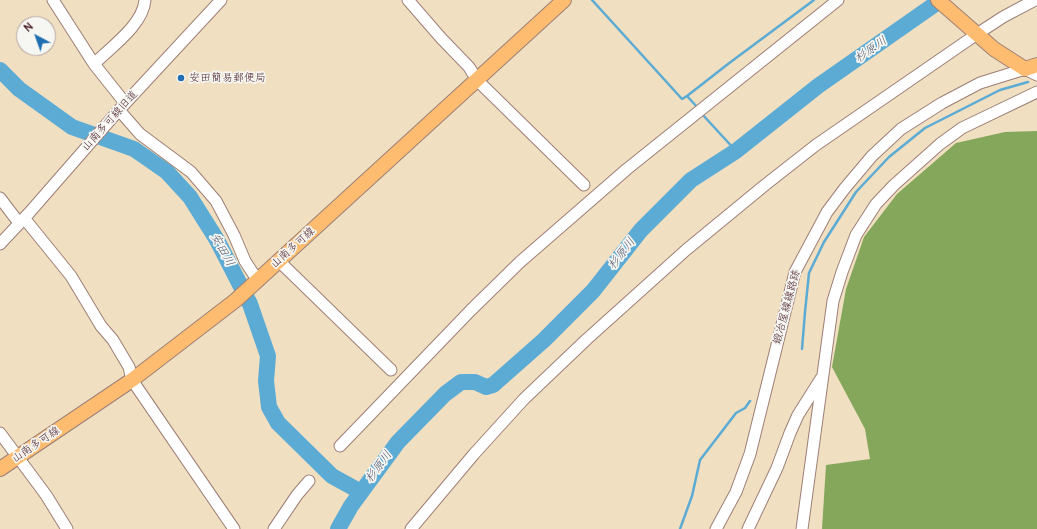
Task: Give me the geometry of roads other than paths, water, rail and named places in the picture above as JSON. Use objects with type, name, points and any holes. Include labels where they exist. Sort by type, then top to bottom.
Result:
[{"type":"main road","name":"山南多可線","points":[[0,469],[132,380],[236,300],[564,0]]},
{"type":"main road","points":[[938,0],[994,49],[1033,70]]},
{"type":"street","points":[[53,0],[140,134],[190,172],[216,201],[234,235],[255,283]]},
{"type":"street","points":[[94,64],[134,26],[145,9],[146,0]]},
{"type":"street","name":"山南多可線旧道","points":[[0,244],[98,135],[122,106],[221,0]]},
{"type":"street","points":[[408,0],[441,38],[469,66],[477,80],[584,184]]},
{"type":"street","points":[[340,446],[520,262],[627,170],[838,0]]},
{"type":"street","points":[[411,529],[474,454],[524,399],[587,339],[686,250],[764,185],[816,145],[974,32],[1035,0]]},
{"type":"street","name":"鍛冶屋線線路跡","points":[[716,529],[736,492],[750,454],[795,272],[827,212],[844,188],[872,156],[901,129],[942,102],[980,83],[1033,70]]},
{"type":"street","points":[[802,529],[833,301],[856,235],[876,204],[894,185],[940,144],[962,128],[1037,92]]},
{"type":"street","points":[[0,198],[22,220],[71,276],[101,326],[113,340],[129,367],[132,380],[234,529]]},
{"type":"street","points":[[281,260],[282,264],[391,370]]},
{"type":"street","points":[[748,529],[777,468],[798,415],[824,374]]},
{"type":"street","points":[[0,433],[46,495],[67,529]]},
{"type":"street","points":[[274,529],[297,495],[309,482]]},
{"type":"waterway","points":[[592,0],[682,99],[687,96],[698,108]]},
{"type":"waterway","points":[[687,96],[814,0]]},
{"type":"waterway","name":"杉原川","points":[[338,529],[351,506],[398,442],[445,394],[461,382],[475,382],[486,387],[493,385],[544,340],[593,291],[641,230],[691,180],[736,151],[818,86],[941,0]]},
{"type":"waterway","name":"安田川","points":[[0,70],[19,89],[72,127],[134,149],[167,172],[190,197],[217,240],[250,304],[268,356],[266,381],[269,407],[278,423],[332,476],[361,492]]},
{"type":"waterway","points":[[802,349],[809,273],[824,242],[856,192],[889,157],[925,128],[1000,90],[1028,82]]},
{"type":"waterway","points":[[702,114],[736,151]]},
{"type":"waterway","points":[[680,529],[692,496],[700,460],[736,413],[745,408],[750,401]]},
{"type":"place","name":"安田簡易郵便局","points":[[181,78]]}]
